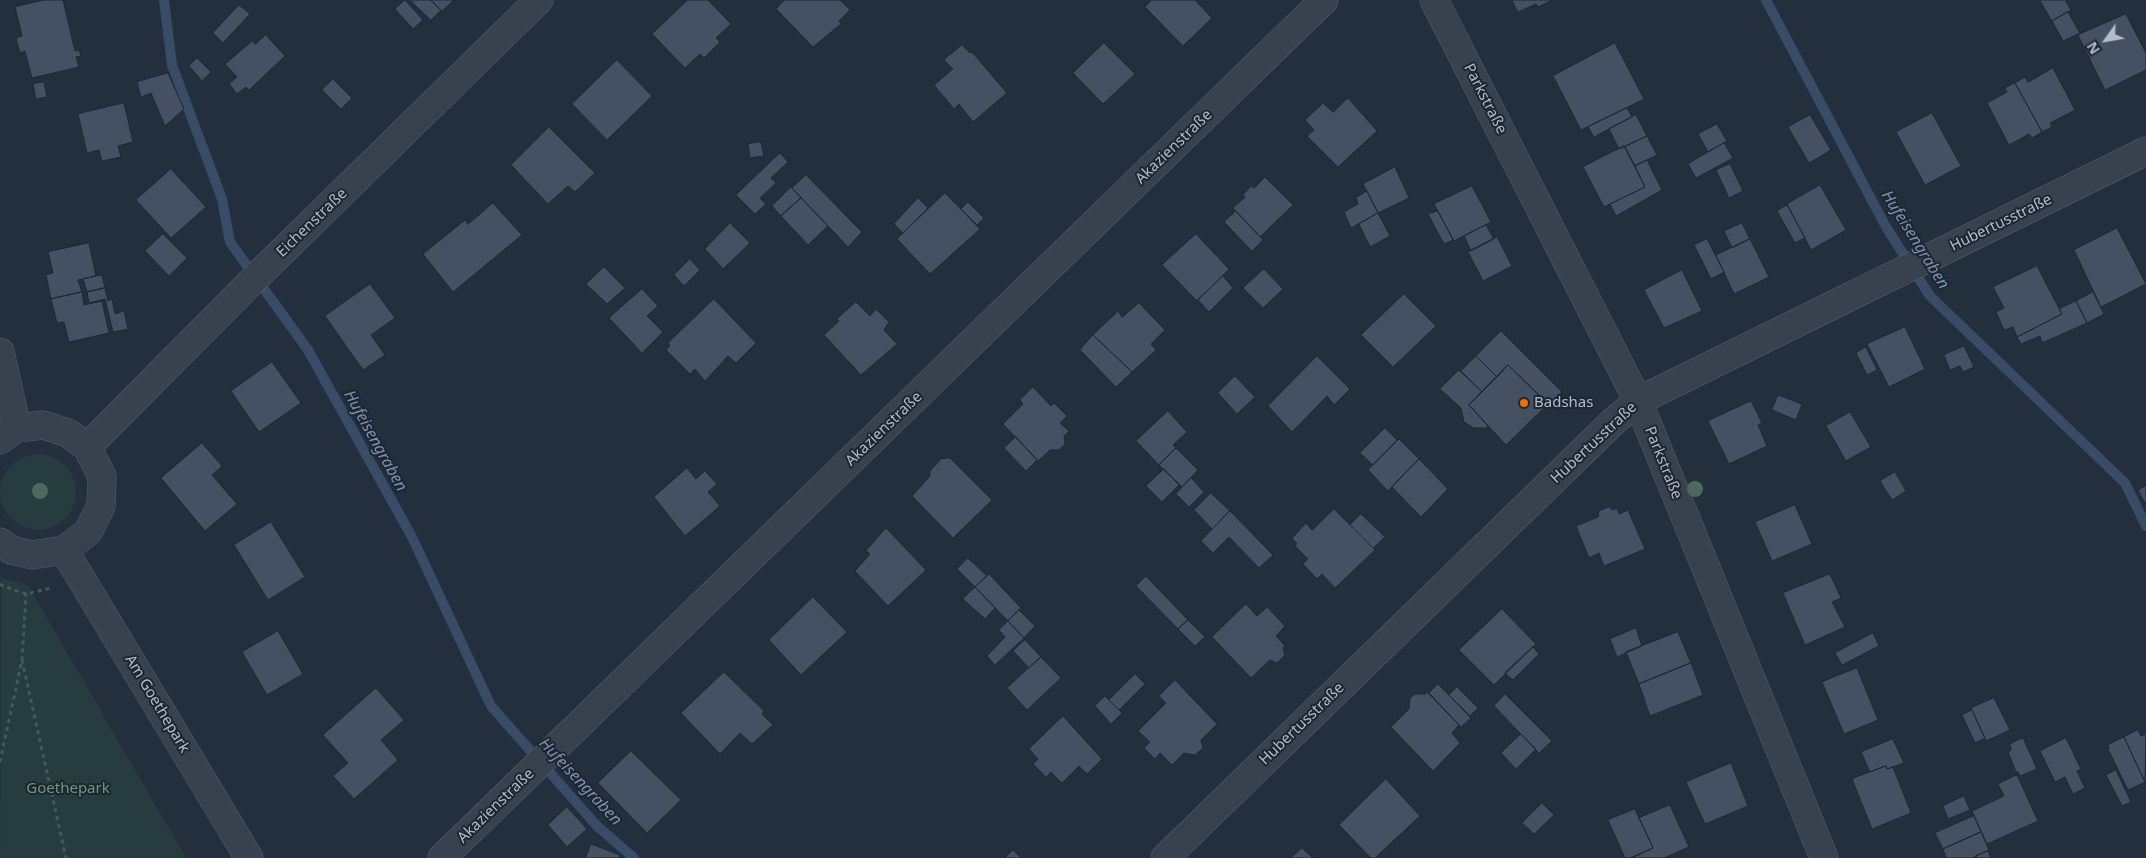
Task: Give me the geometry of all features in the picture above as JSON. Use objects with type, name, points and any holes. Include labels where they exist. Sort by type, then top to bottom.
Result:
[{"type":"street","name":"Eichenstraße","points":[[87,447],[256,277],[539,0]]},
{"type":"street","name":"Akazienstraße","points":[[442,858],[1324,0]]},
{"type":"street","name":"Parkstraße","points":[[1434,0],[1638,402],[1824,858]]},
{"type":"street","name":"Hubertusstraße","points":[[1164,858],[1614,421],[1638,402],[2146,151]]},
{"type":"street","points":[[0,352],[8,434],[43,425],[68,433],[87,447],[102,476],[101,506],[88,532],[64,550],[32,555],[11,550],[0,542]]},
{"type":"street","name":"Am Goethepark","points":[[64,550],[249,858]]},
{"type":"path","points":[[0,584],[26,594],[53,588],[80,575]]},
{"type":"path","points":[[0,762],[22,660],[26,594]]},
{"type":"path","points":[[22,660],[66,858]]},
{"type":"green space","points":[[38,454],[53,457],[65,465],[73,477],[76,492],[73,507],[65,519],[53,527],[38,530],[23,527],[11,519],[3,507],[0,492],[3,477],[11,465],[23,457]]},
{"type":"green space","name":"Goethepark","points":[[1,578],[28,585],[186,858],[0,858]]},
{"type":"building","points":[[44,0],[63,0],[75,51],[79,50],[81,56],[76,57],[79,67],[32,78],[25,51],[20,53],[16,38],[22,36],[15,7]]},
{"type":"building","points":[[405,0],[423,20],[413,29],[395,9]]},
{"type":"building","points":[[410,0],[431,0],[441,10],[431,20]]},
{"type":"building","points":[[431,0],[454,0],[442,11]]},
{"type":"building","points":[[688,0],[708,0],[731,24],[716,38],[720,42],[704,58],[700,54],[685,68],[652,34]]},
{"type":"building","points":[[785,0],[840,0],[850,10],[839,21],[841,24],[813,47],[776,9]]},
{"type":"building","points":[[1152,0],[1195,0],[1212,18],[1183,46],[1145,7]]},
{"type":"building","points":[[1512,0],[1552,0],[1538,7],[1536,4],[1518,12]]},
{"type":"building","points":[[2040,0],[2065,0],[2071,10],[2052,21]]},
{"type":"building","points":[[239,5],[250,14],[223,43],[213,33]]},
{"type":"building","points":[[2068,12],[2080,33],[2063,41],[2052,21]]},
{"type":"building","points":[[2126,14],[2146,53],[2146,70],[2105,90],[2078,35]]},
{"type":"building","points":[[266,35],[285,56],[249,90],[246,87],[237,94],[229,84],[237,77],[225,64],[252,41],[255,44]]},
{"type":"building","points":[[1104,43],[1135,74],[1103,104],[1073,73]]},
{"type":"building","points":[[1615,43],[1644,99],[1581,130],[1553,76]]},
{"type":"building","points":[[962,45],[970,53],[972,52],[1007,93],[973,122],[959,104],[954,109],[934,85],[953,69],[944,60]]},
{"type":"building","points":[[197,58],[211,72],[202,81],[189,66]]},
{"type":"building","points":[[617,60],[652,96],[607,140],[572,104]]},
{"type":"building","points":[[2053,68],[2075,110],[2050,123],[2052,127],[2042,132],[2015,83],[2025,77],[2028,82]]},
{"type":"building","points":[[168,73],[184,109],[165,126],[151,93],[141,97],[137,82]]},
{"type":"building","points":[[333,79],[352,98],[341,109],[322,90]]},
{"type":"building","points":[[44,82],[47,97],[36,99],[33,84]]},
{"type":"building","points":[[2015,83],[2042,132],[2032,138],[2029,134],[2009,145],[1987,103],[2007,92],[2005,88]]},
{"type":"building","points":[[1348,98],[1377,131],[1338,167],[1307,136],[1314,130],[1305,120],[1323,103],[1333,112]]},
{"type":"building","points":[[124,103],[133,142],[118,146],[121,157],[102,161],[99,150],[87,153],[78,114]]},
{"type":"building","points":[[1627,108],[1632,117],[1594,137],[1588,127]]},
{"type":"building","points":[[1932,113],[1961,166],[1925,185],[1896,132]]},
{"type":"building","points":[[1636,115],[1647,136],[1619,149],[1609,129]]},
{"type":"building","points":[[1810,115],[1831,150],[1809,163],[1788,127]]},
{"type":"building","points":[[1717,124],[1727,141],[1708,152],[1698,134]]},
{"type":"building","points":[[549,127],[595,173],[575,192],[568,186],[548,204],[511,165]]},
{"type":"building","points":[[1647,136],[1657,155],[1635,166],[1625,147]]},
{"type":"building","points":[[761,142],[764,156],[750,158],[748,144]]},
{"type":"building","points":[[1724,143],[1733,158],[1696,178],[1688,164]]},
{"type":"building","points":[[1624,146],[1645,187],[1604,207],[1583,167]]},
{"type":"building","points":[[780,153],[788,162],[771,178],[776,183],[760,198],[766,204],[755,214],[736,195]]},
{"type":"building","points":[[1647,160],[1662,190],[1616,216],[1610,204],[1645,187],[1635,166]]},
{"type":"building","points":[[1730,164],[1743,191],[1729,198],[1716,170]]},
{"type":"building","points":[[1395,167],[1409,198],[1378,213],[1363,184]]},
{"type":"building","points":[[171,169],[206,207],[171,238],[136,200]]},
{"type":"building","points":[[806,175],[862,232],[848,247],[792,188]]},
{"type":"building","points":[[1265,177],[1293,205],[1260,237],[1233,208],[1245,197],[1243,195],[1251,186],[1254,188]]},
{"type":"building","points":[[1820,185],[1846,230],[1811,250],[1787,204]]},
{"type":"building","points":[[1472,186],[1491,222],[1454,241],[1434,204]]},
{"type":"building","points":[[791,187],[801,198],[781,216],[772,206]]},
{"type":"building","points":[[1367,191],[1378,213],[1351,228],[1344,212],[1358,204],[1356,198]]},
{"type":"building","points":[[945,193],[980,229],[930,274],[897,239]]},
{"type":"building","points":[[801,198],[828,226],[808,245],[781,216]]},
{"type":"building","points":[[918,198],[928,208],[903,233],[894,224]]},
{"type":"building","points":[[968,202],[984,218],[977,225],[961,209]]},
{"type":"building","points":[[493,203],[522,235],[453,292],[423,254],[465,220],[468,224]]},
{"type":"building","points":[[1787,205],[1805,238],[1795,243],[1777,211]]},
{"type":"building","points":[[1236,211],[1263,240],[1252,251],[1224,222]]},
{"type":"building","points":[[1438,211],[1453,240],[1444,244],[1428,214]]},
{"type":"building","points":[[1378,213],[1390,236],[1370,247],[1359,224]]},
{"type":"building","points":[[730,223],[750,243],[723,269],[705,249]]},
{"type":"building","points":[[1742,223],[1750,239],[1732,248],[1724,231]]},
{"type":"building","points":[[1486,225],[1494,239],[1471,251],[1464,236]]},
{"type":"building","points":[[2117,228],[2146,284],[2101,307],[2074,250]]},
{"type":"building","points":[[163,234],[187,258],[169,276],[145,251]]},
{"type":"building","points":[[1196,234],[1229,269],[1197,301],[1162,265]]},
{"type":"building","points":[[1497,237],[1512,266],[1483,281],[1468,252]]},
{"type":"building","points":[[1707,239],[1724,272],[1711,279],[1694,245]]},
{"type":"building","points":[[1750,239],[1769,277],[1734,294],[1716,255]]},
{"type":"building","points":[[89,243],[96,276],[78,280],[82,292],[51,299],[46,275],[53,273],[48,252]]},
{"type":"building","points":[[690,259],[700,270],[684,286],[674,275]]},
{"type":"building","points":[[2037,266],[2062,314],[2017,337],[2013,327],[2004,330],[1996,312],[2004,308],[1993,287]]},
{"type":"building","points":[[604,267],[625,288],[607,304],[586,284]]},
{"type":"building","points":[[1264,269],[1283,289],[1263,308],[1243,288]]},
{"type":"building","points":[[1682,270],[1702,311],[1664,328],[1644,290]]},
{"type":"building","points":[[102,275],[105,288],[87,292],[83,279]]},
{"type":"building","points":[[1223,276],[1233,288],[1209,312],[1198,300]]},
{"type":"building","points":[[370,284],[395,318],[371,335],[385,355],[363,370],[325,316]]},
{"type":"building","points":[[105,288],[108,301],[112,299],[115,314],[124,311],[128,329],[113,332],[105,299],[89,303],[87,292]]},
{"type":"building","points":[[642,289],[658,306],[647,316],[663,332],[642,353],[609,318]]},
{"type":"building","points":[[82,292],[84,305],[102,301],[109,333],[69,342],[64,322],[57,323],[51,299]]},
{"type":"building","points":[[2093,292],[2104,314],[2087,323],[2076,301]]},
{"type":"building","points":[[1404,294],[1436,326],[1393,367],[1361,335]]},
{"type":"building","points":[[714,299],[756,343],[736,363],[728,356],[705,381],[695,369],[690,374],[666,350],[670,345],[668,343]]},
{"type":"building","points":[[2076,301],[2087,323],[2042,343],[2040,336],[2021,344],[2017,337],[2062,314],[2059,309]]},
{"type":"building","points":[[856,302],[870,316],[876,309],[889,322],[884,330],[897,344],[861,375],[824,335],[839,321],[837,319]]},
{"type":"building","points":[[1139,303],[1165,330],[1151,344],[1156,350],[1132,372],[1093,335],[1118,311],[1122,317]]},
{"type":"building","points":[[1905,327],[1925,369],[1889,387],[1867,344]]},
{"type":"building","points":[[1501,331],[1562,392],[1548,404],[1508,365],[1497,377],[1476,356]]},
{"type":"building","points":[[1093,335],[1132,372],[1116,387],[1080,350]]},
{"type":"building","points":[[1964,346],[1974,367],[1963,372],[1960,366],[1950,370],[1944,355]]},
{"type":"building","points":[[1866,347],[1877,370],[1867,375],[1856,353]]},
{"type":"building","points":[[1317,356],[1350,389],[1334,405],[1327,396],[1292,432],[1268,406]]},
{"type":"building","points":[[1476,356],[1497,377],[1482,392],[1461,371]]},
{"type":"building","points":[[272,362],[301,403],[259,432],[231,391]]},
{"type":"building","points":[[1508,365],[1548,404],[1506,445],[1469,405]]},
{"type":"building","points":[[1459,370],[1482,392],[1469,405],[1488,426],[1486,428],[1474,428],[1464,422],[1461,408],[1440,389]]},
{"type":"building","points":[[1235,376],[1255,397],[1237,414],[1218,393]]},
{"type":"building","points":[[1033,387],[1051,406],[1054,403],[1067,416],[1060,423],[1069,431],[1064,436],[1065,444],[1059,450],[1050,450],[1038,461],[1003,424],[1023,404],[1020,400]]},
{"type":"building","points":[[1778,395],[1802,404],[1796,420],[1772,410]]},
{"type":"building","points":[[1751,401],[1762,423],[1758,425],[1767,446],[1729,464],[1708,421]]},
{"type":"building","points":[[1168,411],[1187,432],[1173,445],[1176,448],[1159,465],[1136,441]]},
{"type":"building","points":[[1850,412],[1871,447],[1846,461],[1826,426]]},
{"type":"building","points":[[1385,428],[1397,440],[1373,465],[1360,453]]},
{"type":"building","points":[[1016,437],[1037,460],[1026,471],[1004,448]]},
{"type":"building","points":[[1399,439],[1419,459],[1388,491],[1368,470]]},
{"type":"building","points":[[202,443],[222,466],[212,475],[237,504],[205,531],[161,478]]},
{"type":"building","points":[[1176,448],[1198,470],[1182,487],[1159,465]]},
{"type":"building","points":[[950,458],[992,500],[953,538],[912,496],[930,476],[930,471],[941,459]]},
{"type":"building","points":[[1419,459],[1448,489],[1421,517],[1392,487]]},
{"type":"building","points":[[687,468],[696,479],[705,471],[717,484],[708,492],[720,506],[685,536],[654,497]]},
{"type":"building","points":[[1164,469],[1179,485],[1162,502],[1146,486]]},
{"type":"building","points":[[1895,472],[1906,491],[1892,500],[1880,481]]},
{"type":"building","points":[[1191,478],[1204,492],[1189,507],[1176,494]]},
{"type":"building","points":[[2146,486],[2146,505],[2138,490]]},
{"type":"building","points":[[1211,493],[1230,511],[1212,529],[1194,510]]},
{"type":"building","points":[[1795,505],[1812,544],[1772,561],[1755,522]]},
{"type":"building","points":[[1609,507],[1613,510],[1617,508],[1619,514],[1628,510],[1645,549],[1604,566],[1599,553],[1589,558],[1576,526],[1598,517],[1599,511]]},
{"type":"building","points":[[1334,509],[1375,550],[1335,588],[1322,574],[1317,579],[1303,564],[1308,559],[1295,546],[1297,544],[1292,538],[1306,523],[1312,530]]},
{"type":"building","points":[[1230,511],[1273,555],[1259,568],[1229,537],[1213,553],[1201,541]]},
{"type":"building","points":[[1361,514],[1385,537],[1373,548],[1350,525]]},
{"type":"building","points":[[271,522],[305,577],[268,600],[234,545]]},
{"type":"building","points":[[886,528],[926,570],[888,606],[855,571],[870,554],[866,551]]},
{"type":"building","points":[[968,558],[987,576],[975,587],[957,569]]},
{"type":"building","points":[[989,574],[1021,608],[1008,621],[975,587]]},
{"type":"building","points":[[1830,574],[1841,598],[1832,602],[1845,627],[1805,645],[1783,593]]},
{"type":"building","points":[[1146,576],[1188,620],[1178,629],[1136,586]]},
{"type":"building","points":[[975,587],[995,608],[985,619],[963,599]]},
{"type":"building","points":[[813,597],[847,632],[801,675],[769,640]]},
{"type":"building","points":[[1246,604],[1257,616],[1267,607],[1285,626],[1276,636],[1285,646],[1283,648],[1285,655],[1277,663],[1270,660],[1251,678],[1212,637]]},
{"type":"building","points":[[1502,609],[1536,644],[1494,685],[1459,650]]},
{"type":"building","points":[[1019,610],[1035,626],[1024,638],[1008,621]]},
{"type":"building","points":[[1188,620],[1205,637],[1195,646],[1178,629]]},
{"type":"building","points":[[1008,621],[1024,638],[995,665],[987,656],[1005,637],[999,630]]},
{"type":"building","points":[[1636,628],[1642,646],[1617,657],[1610,639]]},
{"type":"building","points":[[278,631],[303,674],[267,695],[242,652]]},
{"type":"building","points":[[1678,632],[1691,663],[1639,684],[1626,652]]},
{"type":"building","points":[[1873,633],[1879,646],[1842,665],[1835,653]]},
{"type":"building","points":[[1025,640],[1041,657],[1029,668],[1013,651]]},
{"type":"building","points":[[1533,647],[1539,654],[1513,680],[1505,673]]},
{"type":"building","points":[[1041,657],[1061,678],[1027,710],[1007,688]]},
{"type":"building","points":[[1691,663],[1703,695],[1650,716],[1639,684]]},
{"type":"building","points":[[1857,668],[1878,720],[1844,734],[1822,682]]},
{"type":"building","points":[[724,672],[764,711],[762,714],[773,725],[752,744],[740,733],[720,754],[681,713]]},
{"type":"building","points":[[1135,674],[1145,684],[1119,710],[1109,700]]},
{"type":"building","points":[[1175,680],[1217,724],[1201,740],[1203,748],[1195,755],[1184,753],[1172,765],[1160,753],[1155,759],[1144,748],[1150,742],[1138,731],[1166,703],[1159,696]]},
{"type":"building","points":[[1438,684],[1471,718],[1461,727],[1429,693]]},
{"type":"building","points":[[1457,687],[1478,708],[1470,716],[1449,695]]},
{"type":"building","points":[[376,688],[404,720],[381,740],[398,760],[354,799],[333,776],[348,763],[323,735]]},
{"type":"building","points":[[1427,692],[1459,725],[1452,733],[1460,743],[1433,771],[1391,727],[1409,709],[1410,698],[1415,694],[1425,694]]},
{"type":"building","points":[[1505,694],[1552,741],[1539,753],[1494,706]]},
{"type":"building","points":[[1105,696],[1122,713],[1111,724],[1095,706]]},
{"type":"building","points":[[1994,698],[2010,730],[1986,741],[1971,708]]},
{"type":"building","points":[[1972,710],[1985,738],[1975,743],[1962,715]]},
{"type":"building","points":[[1063,716],[1102,759],[1087,774],[1079,766],[1062,783],[1051,772],[1046,777],[1033,764],[1038,759],[1029,749]]},
{"type":"building","points":[[2138,730],[2141,736],[2146,734],[2145,782],[2124,737]]},
{"type":"building","points":[[1521,734],[1536,749],[1516,769],[1501,753]]},
{"type":"building","points":[[2124,737],[2145,782],[2128,790],[2109,751],[2108,745]]},
{"type":"building","points":[[2023,738],[2037,769],[2020,776],[2016,772],[2008,752],[2011,750],[2010,744]]},
{"type":"building","points":[[2066,738],[2081,769],[2077,771],[2085,788],[2073,794],[2065,777],[2055,782],[2040,751]]},
{"type":"building","points":[[1893,739],[1904,763],[1887,769],[1886,766],[1870,772],[1861,752]]},
{"type":"building","points":[[631,751],[681,800],[647,833],[598,783]]},
{"type":"building","points":[[1731,763],[1748,806],[1705,824],[1686,782]]},
{"type":"building","points":[[1886,766],[1887,769],[1893,767],[1911,813],[1872,829],[1852,779]]},
{"type":"building","points":[[2116,770],[2131,802],[2122,806],[2106,775]]},
{"type":"building","points":[[2017,775],[2038,821],[1987,844],[1972,811],[2004,796],[1998,784]]},
{"type":"building","points":[[1386,779],[1420,816],[1375,858],[1371,858],[1339,825]]},
{"type":"building","points":[[1964,796],[1970,810],[1948,819],[1943,806]]},
{"type":"building","points":[[1542,803],[1554,815],[1534,834],[1522,823]]},
{"type":"building","points":[[1670,805],[1689,847],[1664,858],[1632,858],[1653,848],[1639,818]]},
{"type":"building","points":[[567,807],[587,829],[567,847],[548,825]]},
{"type":"building","points":[[1635,809],[1653,848],[1630,858],[1625,858],[1608,820]]},
{"type":"building","points":[[1974,816],[1981,832],[1943,849],[1935,833]]},
{"type":"building","points":[[1981,832],[1989,850],[1972,858],[1946,858],[1943,849]]},
{"type":"building","points":[[591,844],[620,855],[619,858],[586,858]]},
{"type":"building","points":[[1302,848],[1313,858],[1291,858]]},
{"type":"building","points":[[1013,850],[1021,858],[1005,858]]},
{"type":"building","points":[[1988,851],[1991,858],[1977,858],[1976,856]]},
{"type":"waterway","name":"Hufeisengraben","points":[[164,0],[172,65],[222,199],[230,242],[308,350],[412,537],[491,706],[597,826],[634,858]]},
{"type":"waterway","name":"Hufeisengraben","points":[[1766,0],[1886,227],[1930,296],[2125,483],[2146,526]]},
{"type":"place","name":"Badshas","points":[[1524,403]]}]
